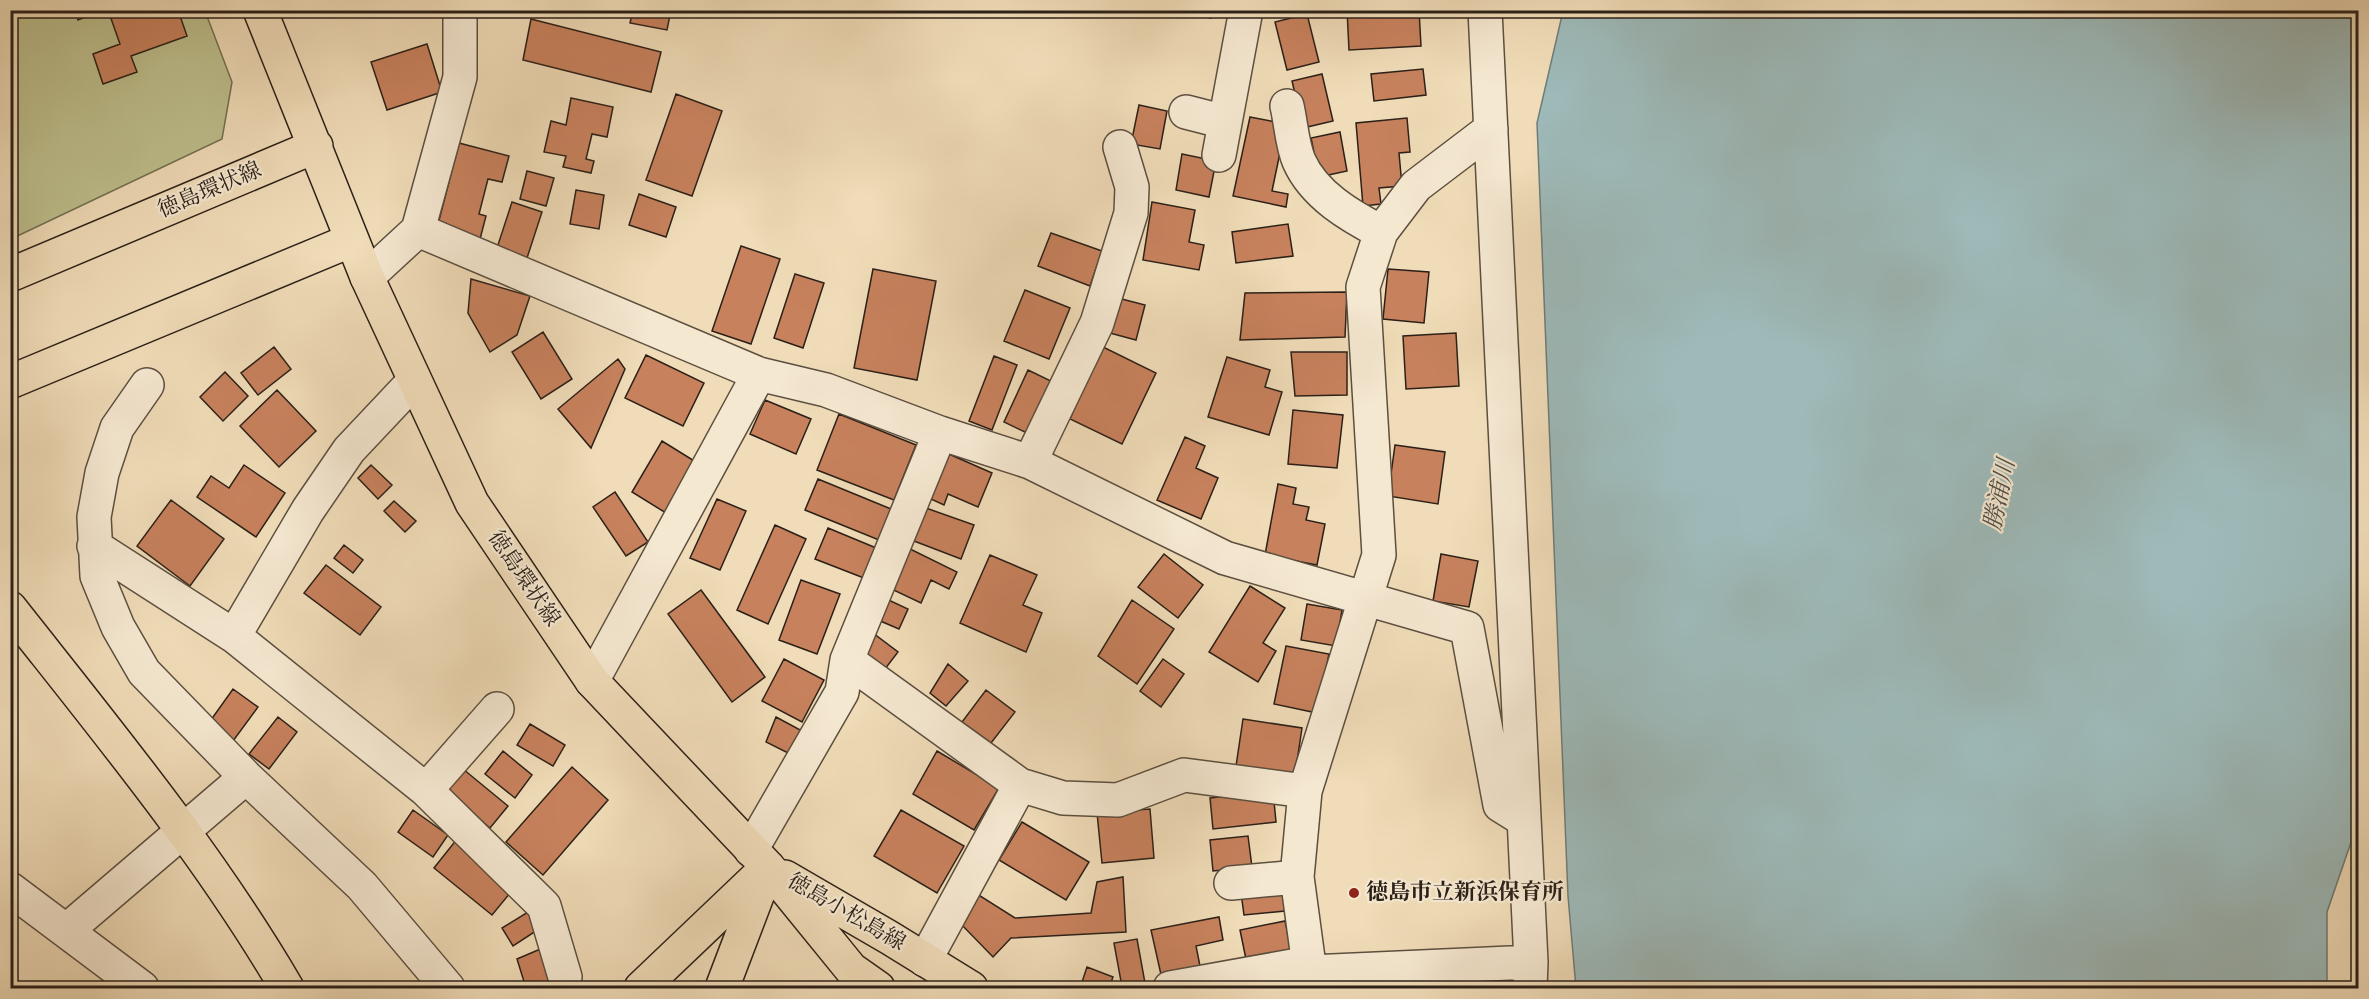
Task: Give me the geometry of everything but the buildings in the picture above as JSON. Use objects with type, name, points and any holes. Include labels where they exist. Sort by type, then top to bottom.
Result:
[{"type":"main road","points":[[260,10],[316,146]]},
{"type":"main road","name":"徳島環状線","points":[[10,275],[316,146],[367,277],[472,503],[592,681],[760,859]]},
{"type":"main road","points":[[10,382],[352,240]]},
{"type":"main road","points":[[10,608],[183,830],[259,940],[288,988]]},
{"type":"main road","points":[[642,988],[760,859]]},
{"type":"main road","points":[[722,988],[760,859]]},
{"type":"main road","name":"徳島小松島線","points":[[760,859],[971,988]]},
{"type":"main road","name":"徳島小松島線","points":[[760,859],[851,969],[878,988]]},
{"type":"main road","points":[[259,940],[282,988]]},
{"type":"street","points":[[367,277],[418,231],[460,77],[460,10]]},
{"type":"street","points":[[1219,155],[1246,10]]},
{"type":"street","points":[[1170,988],[1310,974],[1531,975],[1485,10]]},
{"type":"street","points":[[1287,106],[1298,160],[1317,188],[1350,215],[1381,232]]},
{"type":"street","points":[[1186,112],[1225,122]]},
{"type":"street","points":[[1310,974],[1297,878],[1305,791],[1363,600],[1379,555],[1363,286],[1381,232],[1416,186],[1491,129]]},
{"type":"street","points":[[1030,462],[1097,323],[1131,213],[1132,187],[1119,147]]},
{"type":"street","points":[[418,231],[759,374],[826,390],[940,433],[1030,462],[1225,558],[1363,600],[1467,628],[1500,805],[1524,820]]},
{"type":"street","points":[[592,681],[759,374]]},
{"type":"street","points":[[234,636],[308,510],[349,450],[414,381]]},
{"type":"street","points":[[147,385],[117,428],[94,517],[97,576],[118,627],[144,672],[246,777],[362,886],[448,988]]},
{"type":"street","points":[[760,859],[842,692],[847,660],[940,433]]},
{"type":"street","points":[[94,546],[234,636],[426,790],[544,906],[565,978]]},
{"type":"street","points":[[847,660],[1020,785],[1063,798],[1118,800],[1184,775],[1305,791]]},
{"type":"street","points":[[426,790],[497,709]]},
{"type":"street","points":[[66,931],[246,777]]},
{"type":"street","points":[[925,960],[1020,785]]},
{"type":"street","points":[[1231,883],[1297,878]]},
{"type":"street","points":[[10,889],[142,988]]},
{"type":"green space","points":[[11,11],[205,11],[232,82],[222,139],[11,239]]},
{"type":"water","name":"勝浦川","points":[[1563,11],[2358,11],[2358,822],[2327,912],[2327,988],[1576,988],[1568,896],[1537,123]]},
{"type":"place","name":"徳島市立新浜保育所","points":[[1354,893]]}]
